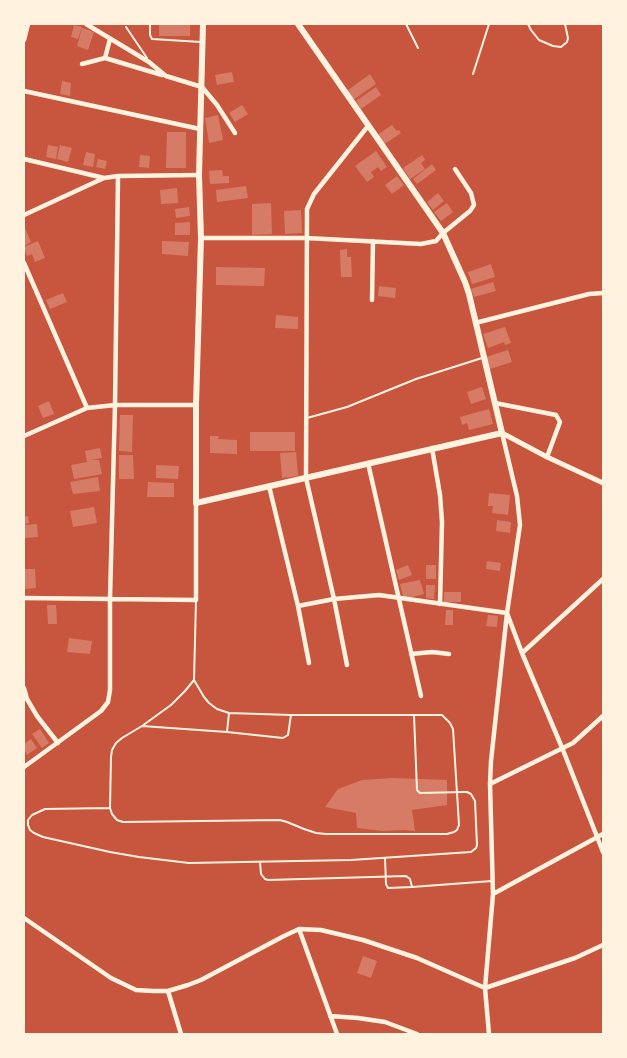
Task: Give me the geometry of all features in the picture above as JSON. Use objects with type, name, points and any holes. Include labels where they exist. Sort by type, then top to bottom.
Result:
[{"type":"main road","points":[[202,24],[199,175],[201,238],[196,405],[196,503],[502,432],[465,282],[443,233],[298,24]]},
{"type":"street","points":[[24,40],[28,24]]},
{"type":"street","points":[[86,24],[149,62],[166,76]]},
{"type":"street","points":[[105,58],[110,39]]},
{"type":"street","points":[[82,64],[105,58],[202,87],[217,105],[235,133]]},
{"type":"street","points":[[24,91],[200,129]]},
{"type":"street","points":[[347,665],[306,478],[307,209],[314,194],[368,126]]},
{"type":"street","points":[[24,159],[104,178]]},
{"type":"street","points":[[201,238],[306,238],[421,244],[436,241],[470,211],[474,205],[471,193],[455,169]]},
{"type":"street","points":[[24,215],[104,178],[118,176],[199,175]]},
{"type":"street","points":[[24,767],[101,711],[108,702],[110,690],[118,176]]},
{"type":"street","points":[[372,300],[373,241]]},
{"type":"street","points":[[24,263],[87,408]]},
{"type":"street","points":[[476,323],[589,294],[603,293]]},
{"type":"street","points":[[495,403],[556,415],[560,422],[547,457]]},
{"type":"street","points":[[24,436],[87,408],[115,405],[196,405]]},
{"type":"street","points":[[502,432],[547,457],[603,483]]},
{"type":"street","points":[[489,1034],[485,988],[493,894],[490,784],[493,738],[507,613],[520,525],[517,496],[502,432]]},
{"type":"street","points":[[432,448],[440,495],[442,522],[440,604]]},
{"type":"street","points":[[368,463],[421,696]]},
{"type":"street","points":[[269,486],[298,606],[309,663]]},
{"type":"street","points":[[24,598],[196,600],[196,503]]},
{"type":"street","points":[[522,653],[603,579]]},
{"type":"street","points":[[298,606],[334,599],[379,595],[507,613]]},
{"type":"street","points":[[507,613],[603,852]]},
{"type":"street","points":[[410,654],[432,652],[449,654]]},
{"type":"street","points":[[24,688],[37,716],[58,743]]},
{"type":"street","points":[[490,784],[563,750],[603,716]]},
{"type":"street","points":[[493,894],[603,834]]},
{"type":"street","points":[[24,918],[111,978],[136,990],[153,991],[168,991],[188,986],[299,929],[321,930],[363,940],[417,958],[485,988],[575,958],[603,945]]},
{"type":"street","points":[[299,929],[336,1034]]},
{"type":"street","points":[[168,991],[181,1034]]},
{"type":"street","points":[[330,1016],[385,1022],[417,1034]]},
{"type":"lane","points":[[150,24],[152,39],[202,42]]},
{"type":"lane","points":[[406,24],[418,48]]},
{"type":"lane","points":[[474,74],[489,24]]},
{"type":"lane","points":[[528,24],[539,40],[552,46],[561,47],[567,42],[568,38],[565,24]]},
{"type":"lane","points":[[126,27],[149,62]]},
{"type":"lane","points":[[306,419],[347,407],[416,379],[484,357]]},
{"type":"lane","points":[[194,680],[171,706],[122,738],[112,750],[110,757],[110,808],[117,820],[123,822],[270,819],[288,822],[304,830],[321,834],[447,834],[457,830],[459,825],[453,729],[442,715],[291,715],[229,713],[217,709],[204,697],[194,680],[196,600]]},
{"type":"lane","points":[[227,732],[229,713]]},
{"type":"lane","points":[[142,726],[285,737],[290,730],[291,715]]},
{"type":"lane","points":[[110,808],[46,809],[32,815],[28,820],[28,825],[30,830],[43,837],[110,852],[189,863],[351,860],[468,853],[474,851],[477,845],[474,800],[471,794],[467,792],[420,793],[417,790],[414,715]]},
{"type":"lane","points":[[385,858],[386,884],[388,888],[493,881]]},
{"type":"lane","points":[[260,862],[261,874],[268,880],[408,877],[412,887]]},
{"type":"building","points":[[159,24],[190,24],[190,36],[159,36]]},
{"type":"building","points":[[74,25],[82,27],[78,39],[71,37]]},
{"type":"building","points":[[82,28],[94,32],[88,50],[77,46]]},
{"type":"building","points":[[232,72],[234,82],[217,85],[215,75]]},
{"type":"building","points":[[370,74],[376,84],[353,100],[347,91]]},
{"type":"building","points":[[62,81],[71,83],[70,96],[60,94]]},
{"type":"building","points":[[376,87],[381,95],[361,109],[356,101]]},
{"type":"building","points":[[242,105],[248,114],[235,122],[229,113]]},
{"type":"building","points":[[218,115],[223,140],[209,143],[205,118]]},
{"type":"building","points":[[392,125],[401,133],[383,145],[377,135]]},
{"type":"building","points":[[167,132],[186,132],[186,168],[166,168]]},
{"type":"building","points":[[48,145],[58,147],[56,159],[46,157]]},
{"type":"building","points":[[60,145],[72,148],[68,162],[57,159]]},
{"type":"building","points":[[376,151],[387,167],[381,171],[378,167],[371,172],[374,177],[367,182],[355,166]]},
{"type":"building","points":[[86,152],[95,154],[93,167],[83,165]]},
{"type":"building","points":[[140,155],[150,156],[149,168],[139,167]]},
{"type":"building","points":[[422,155],[425,160],[421,163],[425,169],[410,179],[403,168]]},
{"type":"building","points":[[98,159],[107,161],[105,169],[96,167]]},
{"type":"building","points":[[432,164],[436,170],[417,184],[413,179]]},
{"type":"building","points":[[222,170],[223,176],[229,176],[229,183],[210,184],[209,171]]},
{"type":"building","points":[[397,176],[404,185],[392,194],[385,185]]},
{"type":"building","points":[[246,186],[248,198],[217,202],[216,190]]},
{"type":"building","points":[[177,188],[178,203],[161,204],[160,190]]},
{"type":"building","points":[[438,193],[444,201],[433,210],[427,202]]},
{"type":"building","points":[[271,203],[272,234],[252,235],[252,204]]},
{"type":"building","points":[[447,203],[453,212],[441,221],[434,212]]},
{"type":"building","points":[[189,207],[190,216],[176,218],[175,209]]},
{"type":"building","points":[[301,210],[302,233],[285,234],[284,211]]},
{"type":"building","points":[[190,222],[190,235],[175,235],[175,223]]},
{"type":"building","points":[[24,226],[31,242],[24,246]]},
{"type":"building","points":[[38,241],[45,258],[35,262],[32,254],[27,256],[24,247]]},
{"type":"building","points":[[162,241],[189,242],[188,256],[162,254]]},
{"type":"building","points":[[347,249],[347,257],[351,257],[352,277],[341,277],[340,250]]},
{"type":"building","points":[[491,264],[495,277],[472,284],[468,272]]},
{"type":"building","points":[[216,267],[265,268],[264,286],[216,285]]},
{"type":"building","points":[[493,282],[496,291],[474,297],[471,289]]},
{"type":"building","points":[[379,286],[396,288],[395,298],[378,296]]},
{"type":"building","points":[[63,293],[67,302],[50,309],[46,300]]},
{"type":"building","points":[[276,315],[298,317],[298,329],[275,328]]},
{"type":"building","points":[[505,327],[511,343],[505,345],[504,342],[488,348],[483,334]]},
{"type":"building","points":[[508,350],[512,362],[490,369],[486,357]]},
{"type":"building","points":[[482,387],[486,399],[471,404],[467,392]]},
{"type":"building","points":[[49,401],[54,414],[43,418],[38,406]]},
{"type":"building","points":[[489,409],[493,424],[469,430],[467,423],[462,425],[460,417]]},
{"type":"building","points":[[120,415],[133,415],[132,452],[119,451]]},
{"type":"building","points":[[250,432],[295,432],[295,451],[250,451]]},
{"type":"building","points":[[210,436],[219,436],[218,439],[237,440],[237,454],[210,453]]},
{"type":"building","points":[[100,448],[102,458],[91,460],[99,460],[102,474],[74,479],[71,465],[87,462],[85,451]]},
{"type":"building","points":[[296,452],[298,476],[282,478],[280,453]]},
{"type":"building","points":[[119,455],[133,455],[134,479],[119,479]]},
{"type":"building","points":[[156,465],[179,466],[178,479],[156,478]]},
{"type":"building","points":[[98,477],[100,491],[73,494],[70,482]]},
{"type":"building","points":[[148,482],[174,483],[174,497],[147,497]]},
{"type":"building","points":[[489,493],[510,495],[508,515],[492,513],[493,506],[488,506]]},
{"type":"building","points":[[94,507],[97,523],[73,527],[70,511]]},
{"type":"building","points":[[28,516],[29,523],[24,524],[24,517]]},
{"type":"building","points":[[497,520],[511,522],[510,533],[496,531]]},
{"type":"building","points":[[37,524],[38,537],[24,538],[24,525]]},
{"type":"building","points":[[487,561],[501,563],[500,571],[486,569]]},
{"type":"building","points":[[408,565],[412,575],[399,580],[396,570]]},
{"type":"building","points":[[426,565],[436,565],[436,579],[426,579]]},
{"type":"building","points":[[24,569],[35,569],[36,588],[24,589]]},
{"type":"building","points":[[420,580],[424,594],[404,599],[400,584]]},
{"type":"building","points":[[426,585],[435,585],[434,599],[426,598]]},
{"type":"building","points":[[444,592],[461,592],[461,602],[444,602]]},
{"type":"building","points":[[47,605],[56,605],[57,624],[48,624]]},
{"type":"building","points":[[446,610],[453,610],[453,625],[445,625]]},
{"type":"building","points":[[488,615],[498,616],[497,627],[486,626]]},
{"type":"building","points":[[69,638],[92,641],[90,654],[67,652]]},
{"type":"building","points":[[40,729],[49,743],[42,748],[32,734]]},
{"type":"building","points":[[31,739],[37,748],[27,755],[24,744]]},
{"type":"building","points":[[393,778],[447,780],[447,805],[412,810],[415,831],[383,831],[357,828],[356,813],[325,807],[338,789],[362,780]]},
{"type":"building","points":[[363,956],[377,961],[371,978],[357,973]]}]
